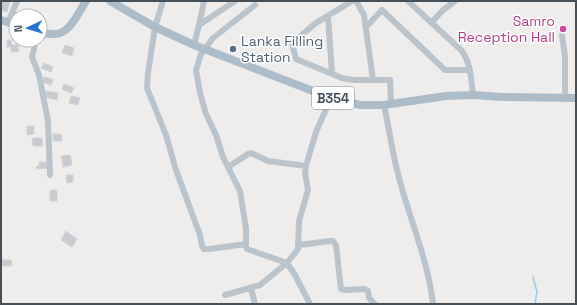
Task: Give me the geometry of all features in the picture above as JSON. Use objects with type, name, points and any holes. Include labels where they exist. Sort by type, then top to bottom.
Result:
[{"type":"main road","points":[[48,34],[54,35],[65,31],[70,27],[86,1]]},
{"type":"main road","name":"B354","points":[[110,1],[155,27],[194,45],[331,98],[360,105],[388,104],[446,96],[473,95],[576,98]]},
{"type":"street","points":[[163,1],[155,27],[147,88],[166,135],[176,170],[200,235],[202,246],[204,249],[208,250],[246,244]]},
{"type":"street","points":[[194,45],[204,1]]},
{"type":"street","points":[[199,25],[235,1]]},
{"type":"street","points":[[352,1],[316,23],[305,34],[292,43],[296,59],[332,72],[342,78],[354,80],[390,80],[388,104],[398,174],[426,264],[433,304]]},
{"type":"street","points":[[356,1],[364,15],[373,80]]},
{"type":"street","points":[[408,1],[432,22],[462,51],[468,59],[473,95]]},
{"type":"street","points":[[432,22],[442,11],[455,1]]},
{"type":"street","points":[[255,5],[213,38],[204,49],[196,70],[200,93],[206,114],[216,135],[223,157],[240,191],[246,228],[247,249],[287,263],[310,304]]},
{"type":"street","points":[[366,27],[382,10],[445,70],[470,70]]},
{"type":"street","points":[[328,16],[332,72]]},
{"type":"street","points":[[562,35],[565,57],[565,97]]},
{"type":"street","points":[[34,48],[32,57],[39,75],[48,121],[50,175]]},
{"type":"street","points":[[226,295],[260,285],[287,263],[298,249],[299,221],[308,190],[305,173],[306,166],[316,132],[331,98]]},
{"type":"street","points":[[228,167],[251,153],[268,161],[306,166]]},
{"type":"street","points":[[299,245],[330,241],[333,242],[336,245],[341,289],[365,289],[368,291],[369,298],[375,304]]},
{"type":"street","points":[[251,288],[255,304]]},
{"type":"building","points":[[2,1],[10,2],[7,12],[1,10]]},
{"type":"building","points":[[65,45],[74,48],[72,56],[62,53]]},
{"type":"building","points":[[11,48],[19,48],[18,52],[11,52]]},
{"type":"building","points":[[44,63],[53,67],[51,72],[41,68]]},
{"type":"building","points":[[44,77],[53,79],[51,85],[42,82]]},
{"type":"building","points":[[64,84],[74,88],[71,93],[62,89]]},
{"type":"building","points":[[46,91],[58,93],[57,100],[44,97]]},
{"type":"building","points":[[71,96],[80,98],[78,105],[69,103]]},
{"type":"building","points":[[27,126],[34,126],[34,134],[27,135]]},
{"type":"building","points":[[53,134],[61,134],[62,141],[53,141]]},
{"type":"building","points":[[32,138],[42,138],[43,146],[33,146]]},
{"type":"building","points":[[70,155],[72,165],[63,167],[61,156]]},
{"type":"building","points":[[39,162],[48,162],[49,168],[36,169],[36,166],[39,166]]},
{"type":"building","points":[[66,175],[73,175],[73,182],[67,183]]},
{"type":"building","points":[[50,190],[57,190],[57,201],[50,201]]},
{"type":"building","points":[[66,231],[77,239],[72,247],[61,240]]},
{"type":"building","points":[[2,260],[11,260],[12,266],[2,266]]},
{"type":"waterway","points":[[533,277],[537,292],[535,304]]},
{"type":"place","name":"Samro Reception Hall","points":[[563,29]]},
{"type":"place","name":"Lanka Filling Station","points":[[233,49]]}]
